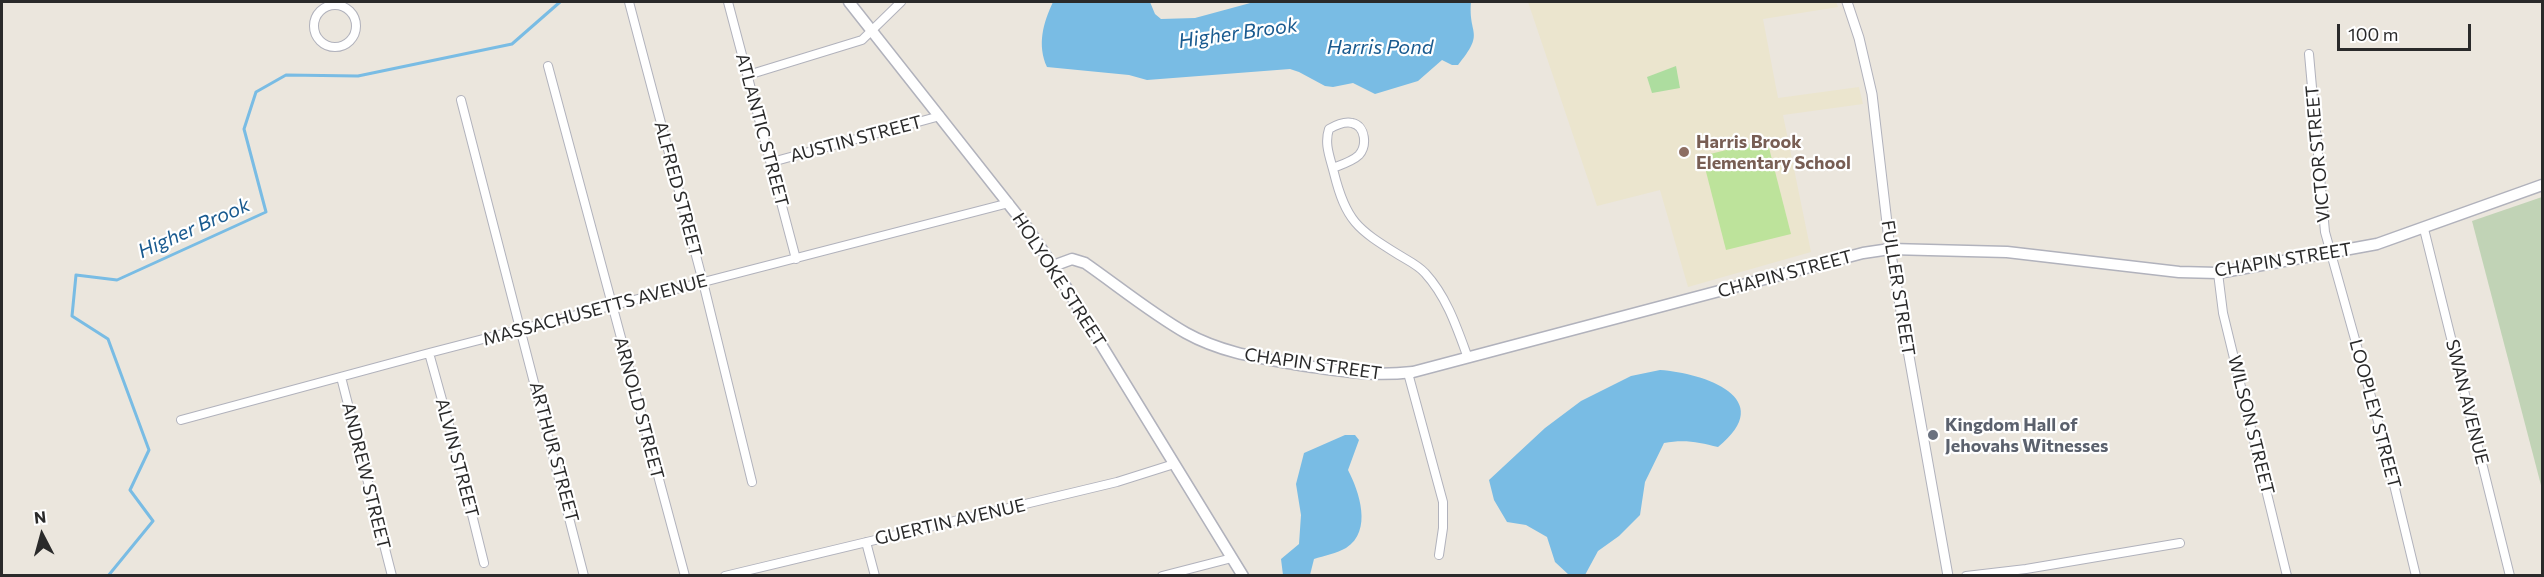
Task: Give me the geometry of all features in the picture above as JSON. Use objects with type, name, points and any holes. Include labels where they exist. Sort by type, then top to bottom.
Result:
[{"type":"main road","name":"HOLYOKE STREET","points":[[849,2],[1009,203],[1053,266],[1243,576]]},
{"type":"main road","name":"CHAPIN STREET","points":[[1053,266],[1072,259],[1085,263],[1186,333],[1241,356],[1369,375],[1408,373],[1863,253],[1890,249],[2007,252],[2179,272],[2218,273],[2377,244],[2542,185]]},
{"type":"street","points":[[331,2],[346,7],[354,19],[354,36],[346,45],[327,46],[317,39],[314,26],[317,14],[331,2]]},
{"type":"street","name":"ALFRED STREET","points":[[628,2],[703,282],[752,482]]},
{"type":"street","name":"ATLANTIC STREET","points":[[728,2],[796,259]]},
{"type":"street","points":[[748,75],[862,40],[901,2]]},
{"type":"street","name":"FULLER STREET","points":[[1847,2],[1859,38],[1872,92],[1890,249],[1948,576]]},
{"type":"street","name":"VICTOR STREET","points":[[2309,54],[2325,232],[2330,254]]},
{"type":"street","name":"ARNOLD STREET","points":[[548,66],[685,576]]},
{"type":"street","name":"ARTHUR STREET","points":[[461,100],[584,576]]},
{"type":"street","name":"AUSTIN STREET","points":[[772,162],[940,116]]},
{"type":"street","points":[[1333,168],[1357,157],[1364,148],[1364,137],[1360,127],[1352,123],[1341,123],[1329,129],[1325,140],[1341,200],[1354,224],[1366,235],[1423,270],[1437,287],[1452,315],[1468,358]]},
{"type":"street","name":"MASSACHUSETTS AVENUE","points":[[181,420],[429,353],[1009,203]]},
{"type":"street","name":"SWAN AVENUE","points":[[2424,229],[2510,576]]},
{"type":"street","name":"LOOPLEY STREET","points":[[2330,254],[2382,435],[2416,576]]},
{"type":"street","name":"WILSON STREET","points":[[2218,273],[2223,313],[2287,576]]},
{"type":"street","name":"ALVIN STREET","points":[[429,353],[484,563]]},
{"type":"street","points":[[1408,373],[1443,502],[1443,528],[1439,555]]},
{"type":"street","name":"ANDREW STREET","points":[[341,377],[392,576]]},
{"type":"street","name":"GUERTIN AVENUE","points":[[725,576],[1117,482],[1173,464]]},
{"type":"street","points":[[866,542],[875,576]]},
{"type":"street","points":[[1966,576],[2026,569],[2180,543]]},
{"type":"street","points":[[1162,576],[1232,558]]},
{"type":"shaded area","name":"Harris Brook Elementary School","points":[[1528,2],[1836,2],[1838,7],[1763,19],[1778,98],[1859,87],[1863,104],[1783,115],[1811,252],[1688,287],[1660,190],[1597,206]]},
{"type":"green space","points":[[1676,66],[1680,88],[1652,93],[1647,77]]},
{"type":"green space","points":[[1767,140],[1791,234],[1726,250],[1702,156]]},
{"type":"green space","points":[[2542,197],[2542,489],[2472,221]]},
{"type":"water","name":"Harris Pond","points":[[1053,2],[1150,2],[1155,14],[1161,19],[1195,18],[1254,2],[1471,2],[1474,39],[1458,65],[1442,60],[1418,81],[1375,94],[1353,83],[1333,87],[1325,86],[1290,69],[1147,80],[1129,75],[1047,67],[1042,51],[1042,34]]},
{"type":"water","points":[[1660,370],[1696,376],[1728,391],[1738,402],[1741,415],[1735,430],[1718,447],[1678,441],[1664,443],[1645,482],[1640,515],[1619,536],[1598,551],[1585,575],[1569,575],[1555,562],[1547,537],[1526,525],[1507,522],[1494,500],[1489,480],[1545,428],[1581,401],[1631,376]]},
{"type":"water","points":[[1345,435],[1355,435],[1359,440],[1348,470],[1361,510],[1359,532],[1346,548],[1314,559],[1310,575],[1283,575],[1281,559],[1299,544],[1301,515],[1296,484],[1304,453]]},
{"type":"waterway","name":"Higher Brook","points":[[108,576],[153,521],[130,490],[149,450],[108,339],[72,316],[76,275],[117,280],[266,212],[244,129],[256,92],[286,75],[358,76],[512,44],[560,2]]},
{"type":"place","name":"Harris Brook Elementary School","points":[[1684,152]]},
{"type":"place","name":"Kingdom Hall of Jehovahs Witnesses","points":[[1933,435]]}]
